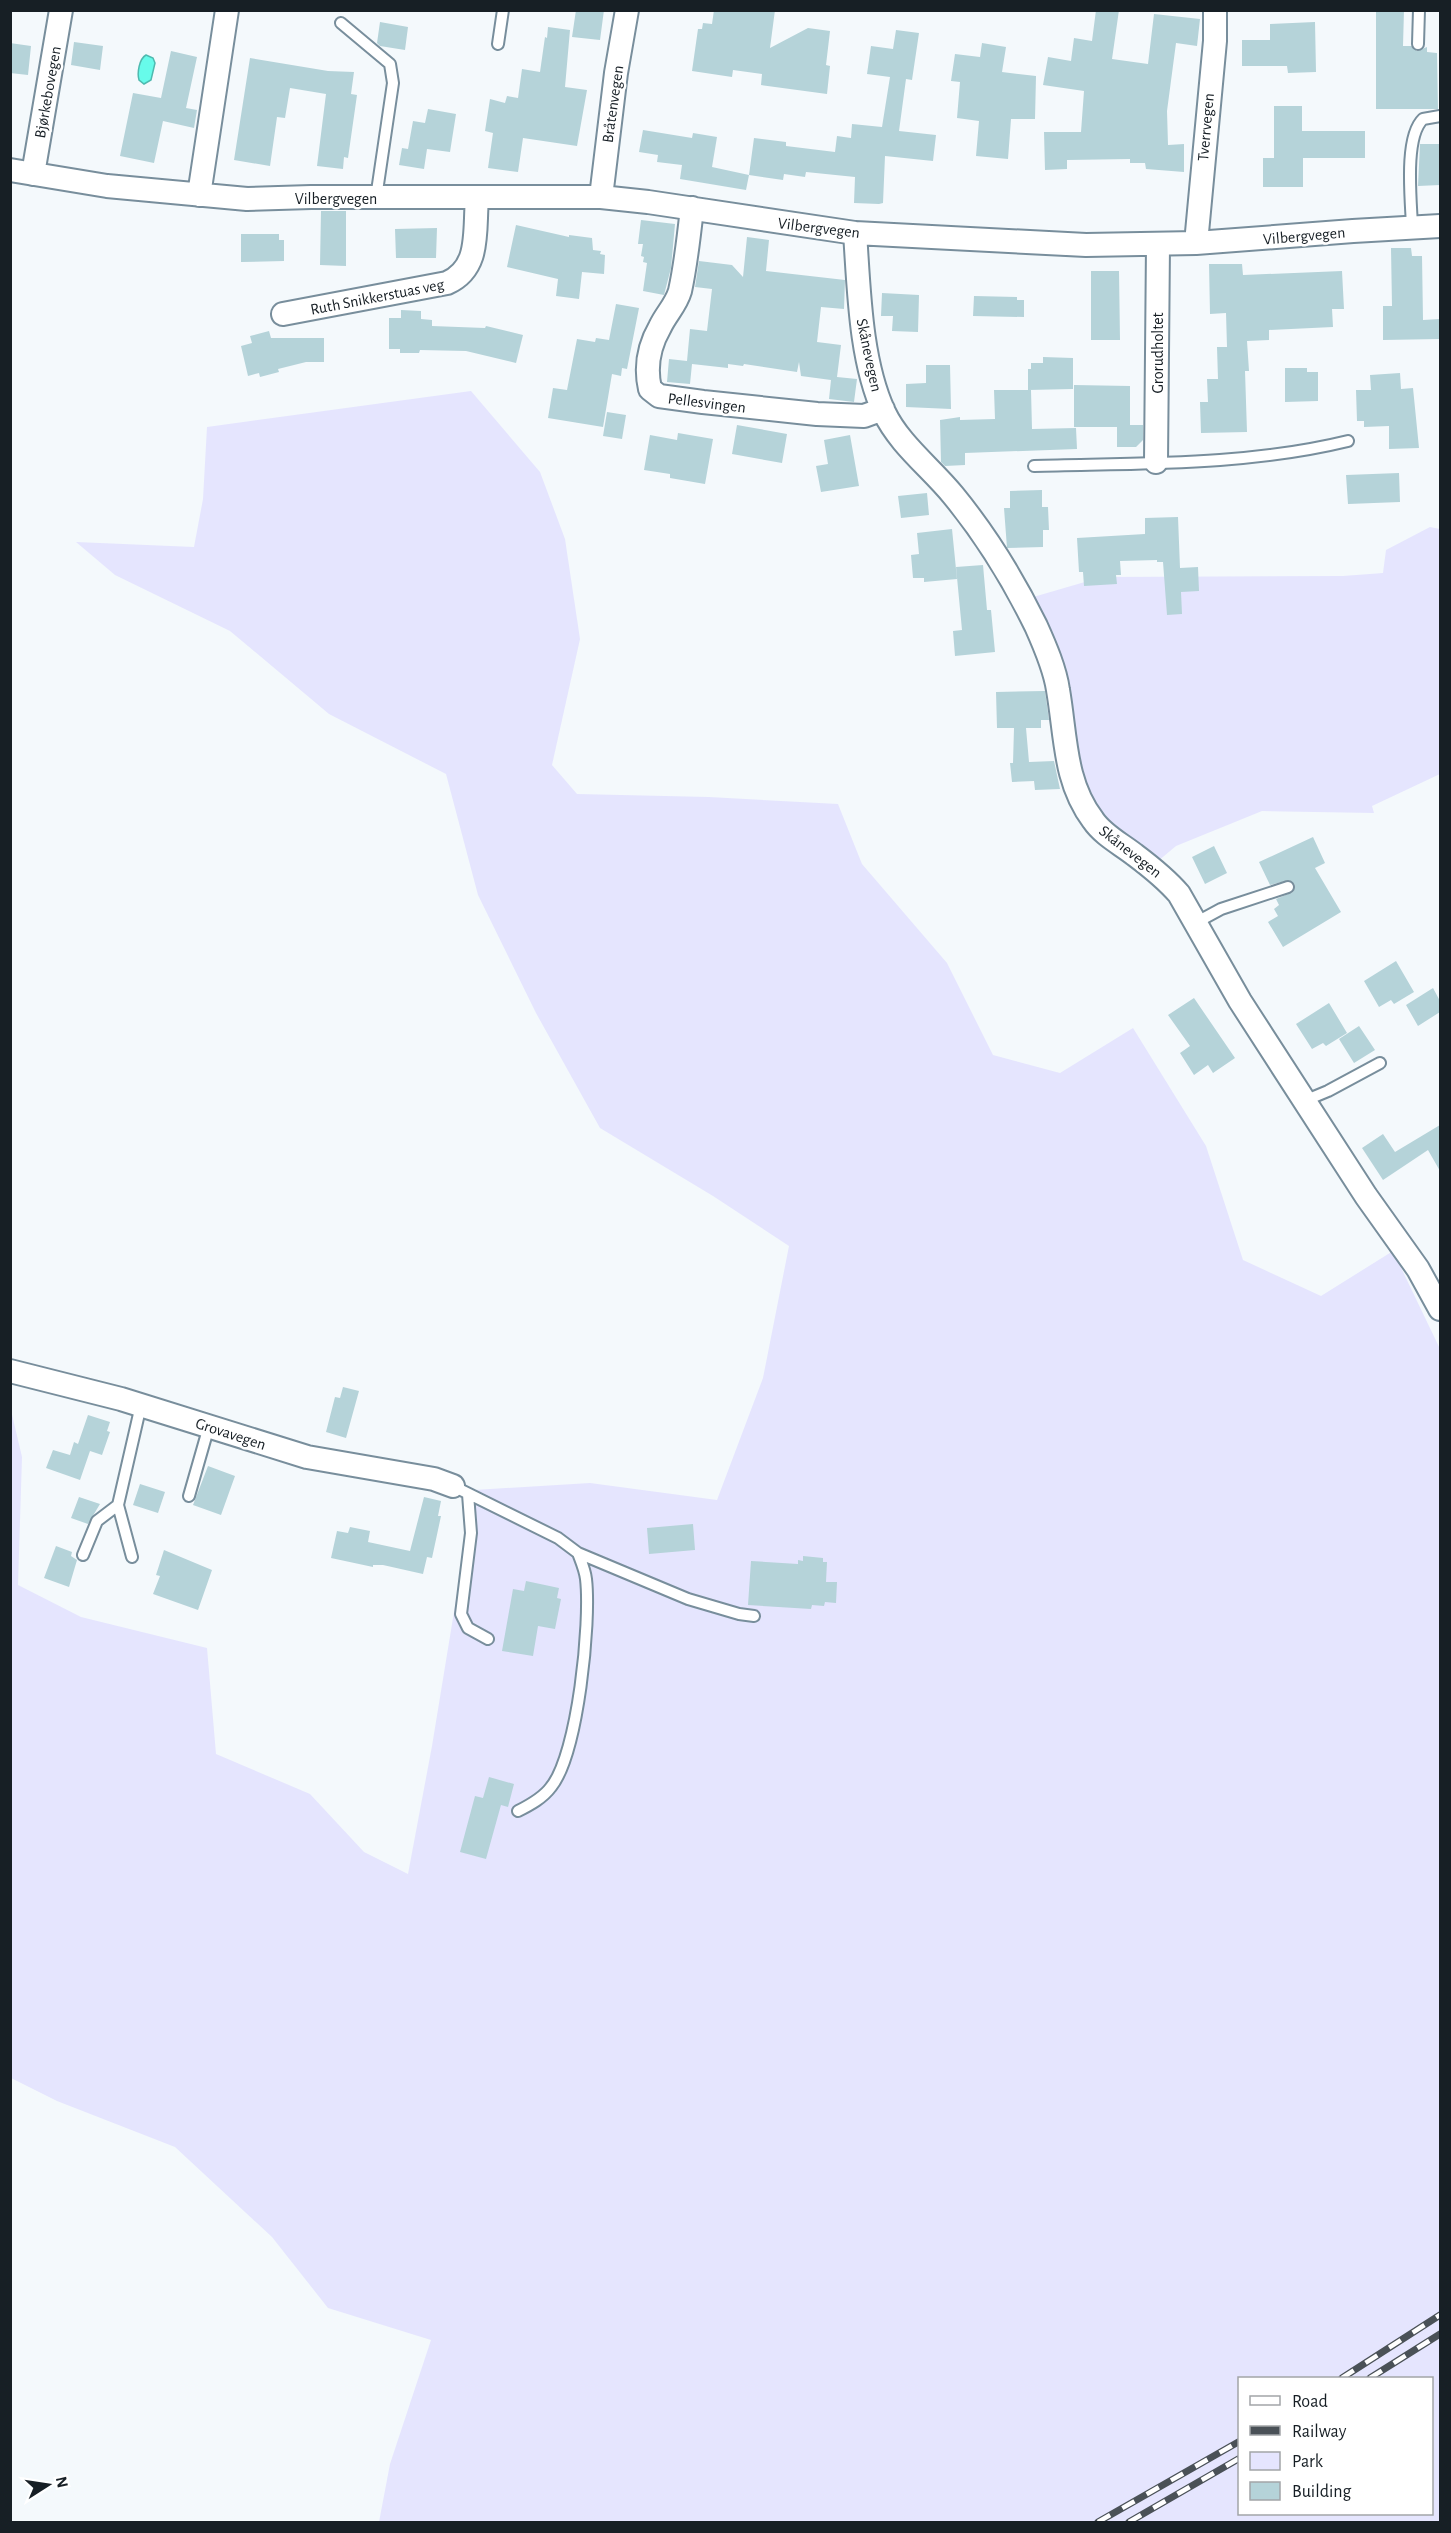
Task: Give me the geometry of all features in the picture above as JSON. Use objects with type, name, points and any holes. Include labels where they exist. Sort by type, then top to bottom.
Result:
[{"type":"street","name":"Bjørkebovegen","points":[[33,174],[61,10]]},
{"type":"street","points":[[199,195],[227,10]]},
{"type":"street","name":"Bråtenvegen","points":[[601,197],[616,73],[627,10]]},
{"type":"street","name":"Tverrvegen","points":[[1196,243],[1215,41],[1215,10]]},
{"type":"street","name":"Vilbergvegen","points":[[10,170],[107,186],[247,199],[601,197],[692,208],[855,233],[1081,245],[1196,243],[1412,226],[1440,226]]},
{"type":"street","name":"Ruth Snikkerstuas veg","points":[[283,314],[447,283],[459,278],[471,260],[477,199]]},
{"type":"street","name":"Pellesvingen","points":[[692,208],[680,292],[660,326],[649,353],[647,375],[650,389],[659,396],[817,414],[864,416],[883,410]]},
{"type":"street","name":"Skånevegen","points":[[855,233],[864,333],[871,374],[883,410],[908,446],[955,497],[977,528],[1036,626],[1058,687],[1068,768],[1075,789],[1093,821],[1105,833],[1166,879],[1179,894],[1240,1001],[1366,1196],[1418,1269],[1440,1309]]},
{"type":"street","name":"Grorudholtet","points":[[1156,462],[1158,245]]},
{"type":"street","name":"Grovavegen","points":[[10,1371],[141,1405],[307,1457],[434,1479],[460,1490]]},
{"type":"lane","points":[[498,44],[503,10]]},
{"type":"lane","points":[[1418,44],[1419,10]]},
{"type":"lane","points":[[341,23],[390,64],[393,83],[376,198]]},
{"type":"lane","points":[[1412,226],[1411,185],[1414,131],[1423,118],[1440,116]]},
{"type":"lane","points":[[1034,466],[1156,462],[1304,452],[1348,441]]},
{"type":"lane","points":[[1197,922],[1221,909],[1288,887]]},
{"type":"lane","points":[[1304,1101],[1380,1063]]},
{"type":"lane","points":[[132,1557],[118,1504],[141,1405]]},
{"type":"lane","points":[[189,1496],[209,1426]]},
{"type":"lane","points":[[460,1490],[558,1538],[578,1553],[688,1599],[739,1614],[754,1616]]},
{"type":"lane","points":[[460,1490],[471,1533],[461,1614],[468,1628],[488,1639]]},
{"type":"lane","points":[[83,1555],[97,1521],[118,1504]]},
{"type":"lane","points":[[518,1811],[531,1805],[551,1788],[568,1755],[579,1693],[588,1608],[586,1576],[578,1553]]},
{"type":"green space","points":[[471,391],[540,472],[565,539],[580,639],[552,765],[577,794],[709,797],[838,804],[862,864],[947,963],[993,1055],[1060,1073],[1133,1028],[1206,1146],[1243,1260],[1321,1296],[1393,1251],[1440,1349],[1440,2522],[379,2522],[390,2464],[431,2340],[328,2308],[272,2237],[175,2147],[57,2101],[11,2078],[10,1406],[22,1457],[18,1585],[81,1617],[207,1648],[216,1754],[310,1794],[364,1852],[408,1874],[432,1746],[474,1490],[590,1483],[717,1500],[763,1378],[789,1246],[713,1196],[600,1128],[536,1013],[478,895],[446,774],[329,714],[230,631],[115,575],[76,542],[194,547],[203,499],[207,427]]},
{"type":"green space","points":[[1430,527],[1440,529],[1440,774],[1372,806],[1374,813],[1262,811],[1176,846],[1151,867],[1075,792],[1023,600],[1102,577],[1343,576],[1383,573],[1386,550]]},
{"type":"shaded area","points":[[146,55],[153,58],[155,63],[151,80],[144,84],[139,80],[138,70]]},
{"type":"building","points":[[576,10],[604,10],[600,40],[572,37]]},
{"type":"building","points":[[714,10],[775,10],[770,48],[808,28],[830,31],[826,65],[830,66],[827,94],[761,85],[762,74],[733,70],[732,77],[692,71],[698,29],[702,29],[703,23],[712,24]]},
{"type":"building","points":[[1096,10],[1119,10],[1112,59],[1148,64],[1154,14],[1200,19],[1197,46],[1176,43],[1167,111],[1168,145],[1184,144],[1184,172],[1146,169],[1145,163],[1130,163],[1130,159],[1067,160],[1067,169],[1045,170],[1044,132],[1081,132],[1084,91],[1043,85],[1048,57],[1071,61],[1074,38],[1092,41]]},
{"type":"building","points":[[1376,10],[1404,10],[1403,46],[1411,46],[1417,51],[1427,47],[1427,52],[1437,53],[1438,109],[1376,109]]},
{"type":"building","points":[[380,22],[408,27],[405,50],[380,46],[377,43]]},
{"type":"building","points":[[1315,22],[1316,72],[1288,73],[1287,66],[1242,66],[1242,40],[1270,40],[1270,24]]},
{"type":"building","points":[[548,27],[570,30],[565,87],[587,90],[577,146],[523,138],[518,172],[488,168],[493,133],[485,131],[490,99],[505,103],[507,96],[518,98],[522,69],[540,72]]},
{"type":"building","points":[[896,30],[919,33],[912,80],[906,79],[899,131],[936,135],[933,161],[885,156],[883,203],[879,204],[854,203],[855,177],[806,172],[805,177],[784,174],[783,180],[749,175],[754,138],[786,142],[786,146],[835,152],[837,136],[851,138],[852,124],[882,127],[890,77],[867,74],[871,46],[893,49]]},
{"type":"building","points":[[74,42],[103,46],[100,70],[71,65]]},
{"type":"building","points":[[10,43],[31,46],[28,75],[10,73]]},
{"type":"building","points":[[982,43],[1006,47],[1002,72],[1036,76],[1035,119],[1011,119],[1008,159],[976,156],[979,121],[957,118],[960,82],[951,81],[955,54],[980,57]]},
{"type":"building","points":[[171,51],[197,57],[186,108],[197,110],[194,128],[163,121],[154,163],[120,156],[133,93],[161,98]]},
{"type":"building","points":[[250,58],[328,71],[354,72],[351,94],[357,95],[348,158],[344,157],[343,169],[317,166],[326,94],[290,88],[285,118],[277,117],[270,166],[234,160]]},
{"type":"building","points":[[1274,106],[1302,106],[1302,131],[1365,131],[1365,158],[1303,158],[1303,187],[1263,187],[1263,158],[1274,158]]},
{"type":"building","points":[[428,109],[456,114],[450,152],[427,149],[424,169],[399,165],[402,148],[408,149],[413,121],[425,123]]},
{"type":"building","points":[[643,130],[692,138],[693,133],[717,137],[712,167],[749,175],[746,190],[680,179],[682,165],[657,162],[658,155],[639,152]]},
{"type":"building","points":[[1420,144],[1440,144],[1440,185],[1418,186]]},
{"type":"building","points":[[321,211],[346,211],[346,266],[320,265]]},
{"type":"building","points":[[641,220],[675,224],[671,268],[664,295],[643,291],[647,263],[643,262],[644,257],[641,256],[643,244],[638,244]]},
{"type":"building","points":[[516,225],[569,237],[569,235],[592,238],[593,250],[601,251],[600,254],[605,255],[604,274],[582,272],[579,299],[556,296],[558,279],[507,267]]},
{"type":"building","points":[[437,228],[436,258],[396,258],[395,229]]},
{"type":"building","points":[[241,234],[279,234],[279,240],[284,240],[284,261],[241,262]]},
{"type":"building","points":[[747,237],[769,240],[766,271],[845,280],[844,309],[821,307],[817,342],[841,345],[837,377],[857,379],[854,402],[829,399],[831,380],[801,376],[799,362],[797,372],[744,364],[743,366],[728,364],[728,368],[692,364],[690,384],[667,382],[669,359],[687,361],[690,329],[707,331],[712,289],[695,287],[699,261],[732,265],[743,277]]},
{"type":"building","points":[[1391,248],[1411,248],[1412,256],[1422,256],[1423,320],[1440,319],[1440,339],[1383,340],[1383,306],[1392,306]]},
{"type":"building","points":[[1209,264],[1242,264],[1243,275],[1342,271],[1344,309],[1332,309],[1333,327],[1269,330],[1269,340],[1247,341],[1249,371],[1245,371],[1247,432],[1201,433],[1200,402],[1208,402],[1207,379],[1218,379],[1217,347],[1227,347],[1226,313],[1210,314]]},
{"type":"building","points":[[1091,271],[1119,271],[1120,340],[1091,340]]},
{"type":"building","points":[[882,293],[919,295],[918,332],[892,331],[893,316],[881,316]]},
{"type":"building","points":[[974,296],[1017,297],[1017,300],[1024,300],[1024,317],[973,316]]},
{"type":"building","points":[[616,304],[639,308],[627,369],[622,368],[621,376],[612,374],[603,427],[548,418],[553,388],[567,390],[577,339],[595,342],[596,338],[609,340]]},
{"type":"building","points":[[401,310],[421,311],[421,319],[432,320],[432,326],[485,328],[486,326],[523,335],[516,363],[466,351],[420,350],[419,353],[400,353],[400,349],[389,349],[389,318],[401,318]]},
{"type":"building","points":[[269,331],[271,338],[324,338],[324,362],[306,362],[278,369],[279,372],[260,377],[259,373],[248,376],[241,346],[252,343],[250,336]]},
{"type":"building","points":[[1043,357],[1073,358],[1073,389],[1028,390],[1028,369],[1031,369],[1031,363],[1043,363]]},
{"type":"building","points":[[926,365],[950,365],[951,409],[906,407],[906,384],[926,383]]},
{"type":"building","points":[[1285,368],[1307,368],[1307,372],[1318,372],[1318,401],[1285,402]]},
{"type":"building","points":[[1400,373],[1401,389],[1413,388],[1419,448],[1389,449],[1389,426],[1364,427],[1364,421],[1357,421],[1356,390],[1371,390],[1370,375]]},
{"type":"building","points":[[1074,385],[1130,386],[1130,425],[1143,425],[1143,440],[1136,447],[1117,447],[1117,427],[1074,427]]},
{"type":"building","points":[[994,390],[1031,390],[1032,429],[1076,428],[1077,449],[965,453],[965,465],[945,466],[941,462],[940,420],[960,417],[960,420],[995,419]]},
{"type":"building","points":[[607,412],[626,415],[622,439],[603,436]]},
{"type":"building","points":[[737,425],[787,434],[782,463],[732,454]]},
{"type":"building","points":[[678,433],[713,439],[705,484],[670,478],[670,474],[644,470],[650,435],[677,440]]},
{"type":"building","points":[[850,435],[859,486],[821,492],[816,466],[828,464],[824,440]]},
{"type":"building","points":[[1399,473],[1400,502],[1348,504],[1346,475]]},
{"type":"building","points":[[1042,490],[1042,507],[1048,507],[1049,530],[1043,530],[1043,547],[1007,548],[1004,508],[1010,508],[1010,491]]},
{"type":"building","points":[[927,493],[929,515],[901,518],[898,496]]},
{"type":"building","points":[[1178,517],[1180,568],[1198,567],[1199,591],[1181,592],[1182,614],[1167,615],[1163,562],[1157,562],[1157,560],[1120,561],[1121,575],[1116,575],[1117,584],[1084,586],[1083,572],[1079,572],[1077,538],[1145,534],[1145,518]]},
{"type":"building","points":[[952,529],[957,579],[924,582],[924,578],[913,578],[911,555],[919,554],[917,533]]},
{"type":"building","points":[[983,565],[987,610],[991,610],[995,652],[955,656],[953,631],[962,630],[956,567]]},
{"type":"building","points":[[1045,691],[1049,720],[1041,720],[1041,728],[1026,728],[1029,762],[1054,761],[1060,789],[1035,790],[1034,781],[1012,782],[1010,763],[1013,763],[1014,728],[997,728],[996,692]]},
{"type":"building","points":[[1313,837],[1325,863],[1315,868],[1341,912],[1283,947],[1268,922],[1278,916],[1274,909],[1279,905],[1276,899],[1293,892],[1295,885],[1289,880],[1270,885],[1259,862]]},
{"type":"building","points":[[1214,846],[1227,873],[1205,884],[1192,857]]},
{"type":"building","points":[[1396,961],[1414,992],[1394,1004],[1391,1000],[1379,1007],[1364,981]]},
{"type":"building","points":[[1433,988],[1440,1001],[1440,1012],[1418,1026],[1406,1005]]},
{"type":"building","points":[[1194,998],[1235,1058],[1213,1073],[1208,1065],[1194,1075],[1180,1053],[1190,1046],[1168,1015]]},
{"type":"building","points":[[1329,1003],[1347,1033],[1326,1046],[1323,1043],[1312,1049],[1296,1024]]},
{"type":"building","points":[[1359,1026],[1375,1050],[1354,1063],[1339,1039]]},
{"type":"building","points":[[1440,1125],[1440,1171],[1428,1150],[1383,1180],[1362,1148],[1383,1134],[1395,1152]]},
{"type":"building","points":[[343,1387],[359,1391],[346,1438],[326,1432],[335,1397],[340,1398]]},
{"type":"building","points":[[88,1415],[110,1422],[107,1431],[110,1432],[102,1455],[90,1451],[80,1480],[46,1468],[53,1450],[70,1455],[74,1442],[78,1444]]},
{"type":"building","points":[[208,1466],[235,1476],[221,1515],[193,1505]]},
{"type":"building","points":[[140,1484],[165,1492],[158,1513],[133,1505]]},
{"type":"building","points":[[79,1497],[100,1504],[88,1524],[71,1518]]},
{"type":"building","points":[[424,1497],[441,1501],[438,1516],[441,1516],[432,1558],[427,1557],[423,1574],[383,1565],[373,1565],[373,1567],[331,1558],[337,1531],[348,1533],[350,1527],[370,1531],[368,1542],[410,1551]]},
{"type":"building","points":[[693,1524],[695,1550],[649,1554],[647,1528]]},
{"type":"building","points":[[56,1546],[72,1552],[71,1556],[77,1560],[69,1587],[44,1578]]},
{"type":"building","points":[[164,1550],[212,1570],[198,1610],[153,1594],[160,1576],[156,1575]]},
{"type":"building","points":[[803,1556],[823,1558],[823,1562],[827,1562],[826,1582],[837,1582],[836,1603],[825,1602],[824,1606],[812,1605],[811,1609],[748,1605],[751,1561],[798,1564],[798,1560],[803,1561]]},
{"type":"building","points":[[526,1581],[559,1588],[557,1598],[561,1599],[555,1629],[538,1626],[533,1656],[502,1651],[513,1589],[524,1591]]},
{"type":"building","points":[[489,1777],[514,1784],[508,1807],[501,1805],[486,1859],[460,1852],[475,1796],[483,1798]]},
{"type":"railway","points":[[1344,2377],[1440,2315]]},
{"type":"railway","points":[[1372,2377],[1440,2334]]},
{"type":"railway","points":[[1098,2522],[1238,2442]]},
{"type":"railway","points":[[1129,2522],[1238,2459]]}]
